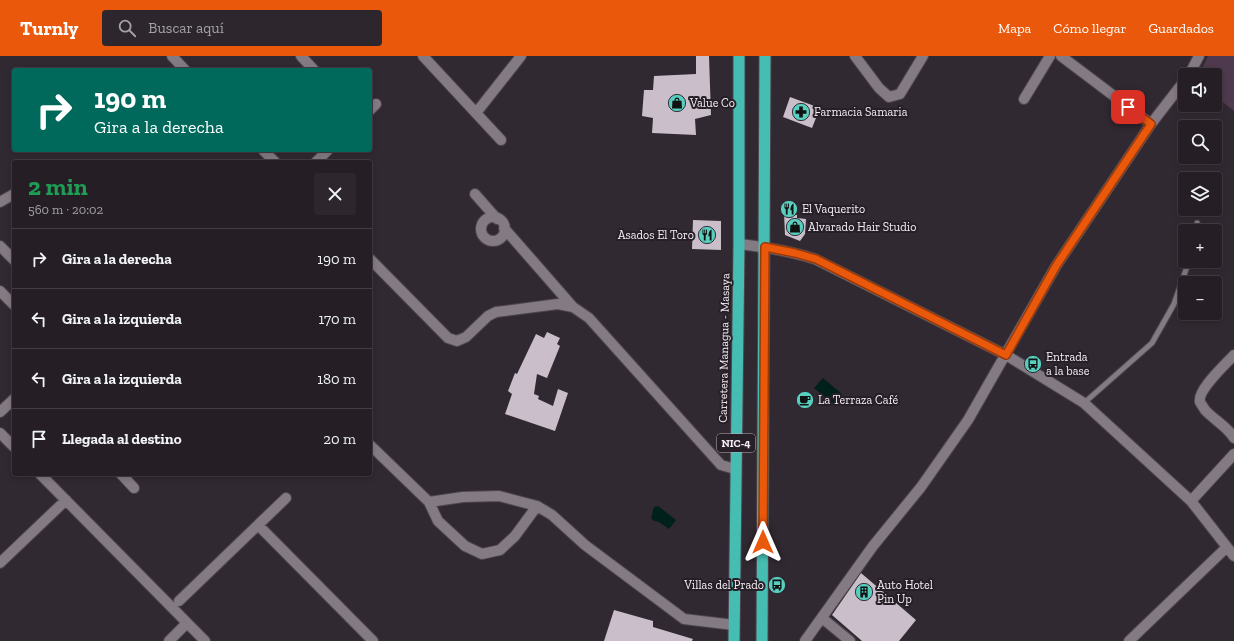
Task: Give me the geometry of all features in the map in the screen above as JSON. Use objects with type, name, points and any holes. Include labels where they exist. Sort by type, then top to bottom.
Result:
[{"type":"highway","name":"Carretera Managua - Masaya","points":[[734,641],[739,244],[739,56]]},
{"type":"highway","name":"NIC-4","points":[[762,641],[765,56]]},
{"type":"street","points":[[172,56],[183,68]]},
{"type":"street","points":[[301,56],[312,68]]},
{"type":"street","points":[[423,56],[501,140]]},
{"type":"street","points":[[476,113],[521,56]]},
{"type":"street","points":[[855,56],[878,88],[889,97],[900,94],[923,56]]},
{"type":"street","points":[[1024,99],[1050,56]]},
{"type":"street","points":[[1061,56],[1151,124]]},
{"type":"street","points":[[1193,68],[1199,56]]},
{"type":"street","points":[[805,641],[873,546],[926,480],[968,420],[1056,266],[1151,124],[1178,89]]},
{"type":"street","points":[[265,152],[273,160]]},
{"type":"street","points":[[318,160],[326,152]]},
{"type":"street","points":[[475,194],[503,224],[504,228],[573,307],[589,318],[721,465],[735,469]]},
{"type":"street","points":[[0,202],[12,195]]},
{"type":"street","points":[[497,219],[490,218],[484,222],[481,228],[483,236],[489,241],[497,240],[502,235],[504,228]]},
{"type":"street","points":[[739,244],[765,247],[816,259],[1006,355],[1084,403],[1191,500],[1234,556]]},
{"type":"street","points":[[0,246],[12,258]]},
{"type":"street","points":[[372,261],[448,338],[457,341],[466,338],[488,316],[496,312],[558,304],[573,307]]},
{"type":"street","points":[[0,291],[12,303]]},
{"type":"street","points":[[1234,355],[1212,378],[1201,394],[1200,402],[1205,410],[1230,431],[1234,438]]},
{"type":"street","points":[[0,412],[12,401]]},
{"type":"street","points":[[0,433],[12,445]]},
{"type":"street","points":[[372,447],[429,502],[438,521],[465,546],[482,554],[500,550],[515,536],[537,506]]},
{"type":"street","points":[[1191,500],[1234,454]]},
{"type":"street","points":[[42,476],[204,641]]},
{"type":"street","points":[[123,476],[134,488]]},
{"type":"street","points":[[429,502],[469,497],[499,496],[537,506],[552,515],[585,545],[684,619],[734,625]]},
{"type":"street","points":[[179,602],[286,498]]},
{"type":"street","points":[[0,563],[66,500]]},
{"type":"street","points":[[258,525],[374,641]]},
{"type":"street","points":[[1129,641],[1227,547]]},
{"type":"street","points":[[822,618],[850,641]]},
{"type":"street","points":[[169,641],[187,623]]},
{"type":"lane","points":[[1084,403],[1152,343],[1174,304],[1187,268]]},
{"type":"shaded area","points":[[1208,56],[1234,56],[1234,111],[1222,102],[1222,68],[1202,68]]},
{"type":"shaded area","points":[[823,378],[842,394],[834,404],[814,388]]},
{"type":"shaded area","points":[[658,506],[676,520],[669,529],[651,518],[654,507]]},
{"type":"building","name":"Value Co","points":[[696,56],[709,56],[711,115],[695,119],[696,135],[652,133],[653,118],[642,116],[644,90],[653,90],[654,76],[696,74]]},
{"type":"building","name":"Farmacia Samaria","points":[[790,97],[820,108],[812,128],[783,117]]},
{"type":"building","name":"Alvarado Hair Studio","points":[[784,213],[797,215],[797,218],[806,219],[805,234],[800,241],[785,235]]},
{"type":"building","name":"Asados El Toro","points":[[693,220],[721,221],[721,250],[692,249]]},
{"type":"building","points":[[547,332],[560,338],[557,344],[560,346],[547,378],[537,374],[534,394],[539,396],[538,399],[553,406],[558,389],[568,393],[555,431],[505,414],[512,394],[508,391],[515,373],[517,374],[536,334],[544,338]]},
{"type":"building","name":"Auto Hotel Pin Up","points":[[861,573],[916,620],[899,641],[862,641],[832,615]]},
{"type":"building","points":[[614,610],[653,621],[653,627],[693,639],[692,641],[604,641]]},
{"type":"place","name":"Value Co","points":[[677,103]]},
{"type":"place","name":"Farmacia Samaria","points":[[801,112]]},
{"type":"place","name":"El Vaquerito","points":[[789,209]]},
{"type":"place","name":"Alvarado Hair Studio","points":[[795,227]]},
{"type":"place","name":"Asados El Toro","points":[[707,235]]},
{"type":"place","name":"Entrada a la base","points":[[1033,364]]},
{"type":"place","name":"La Terraza Café","points":[[805,400]]},
{"type":"place","name":"Villas del Prado","points":[[777,585]]},
{"type":"place","name":"Auto Hotel Pin Up","points":[[864,592]]},
{"type":"route","points":[[763,542],[765,247],[816,259],[1006,355],[1056,266],[1151,124],[1128,107]]}]
